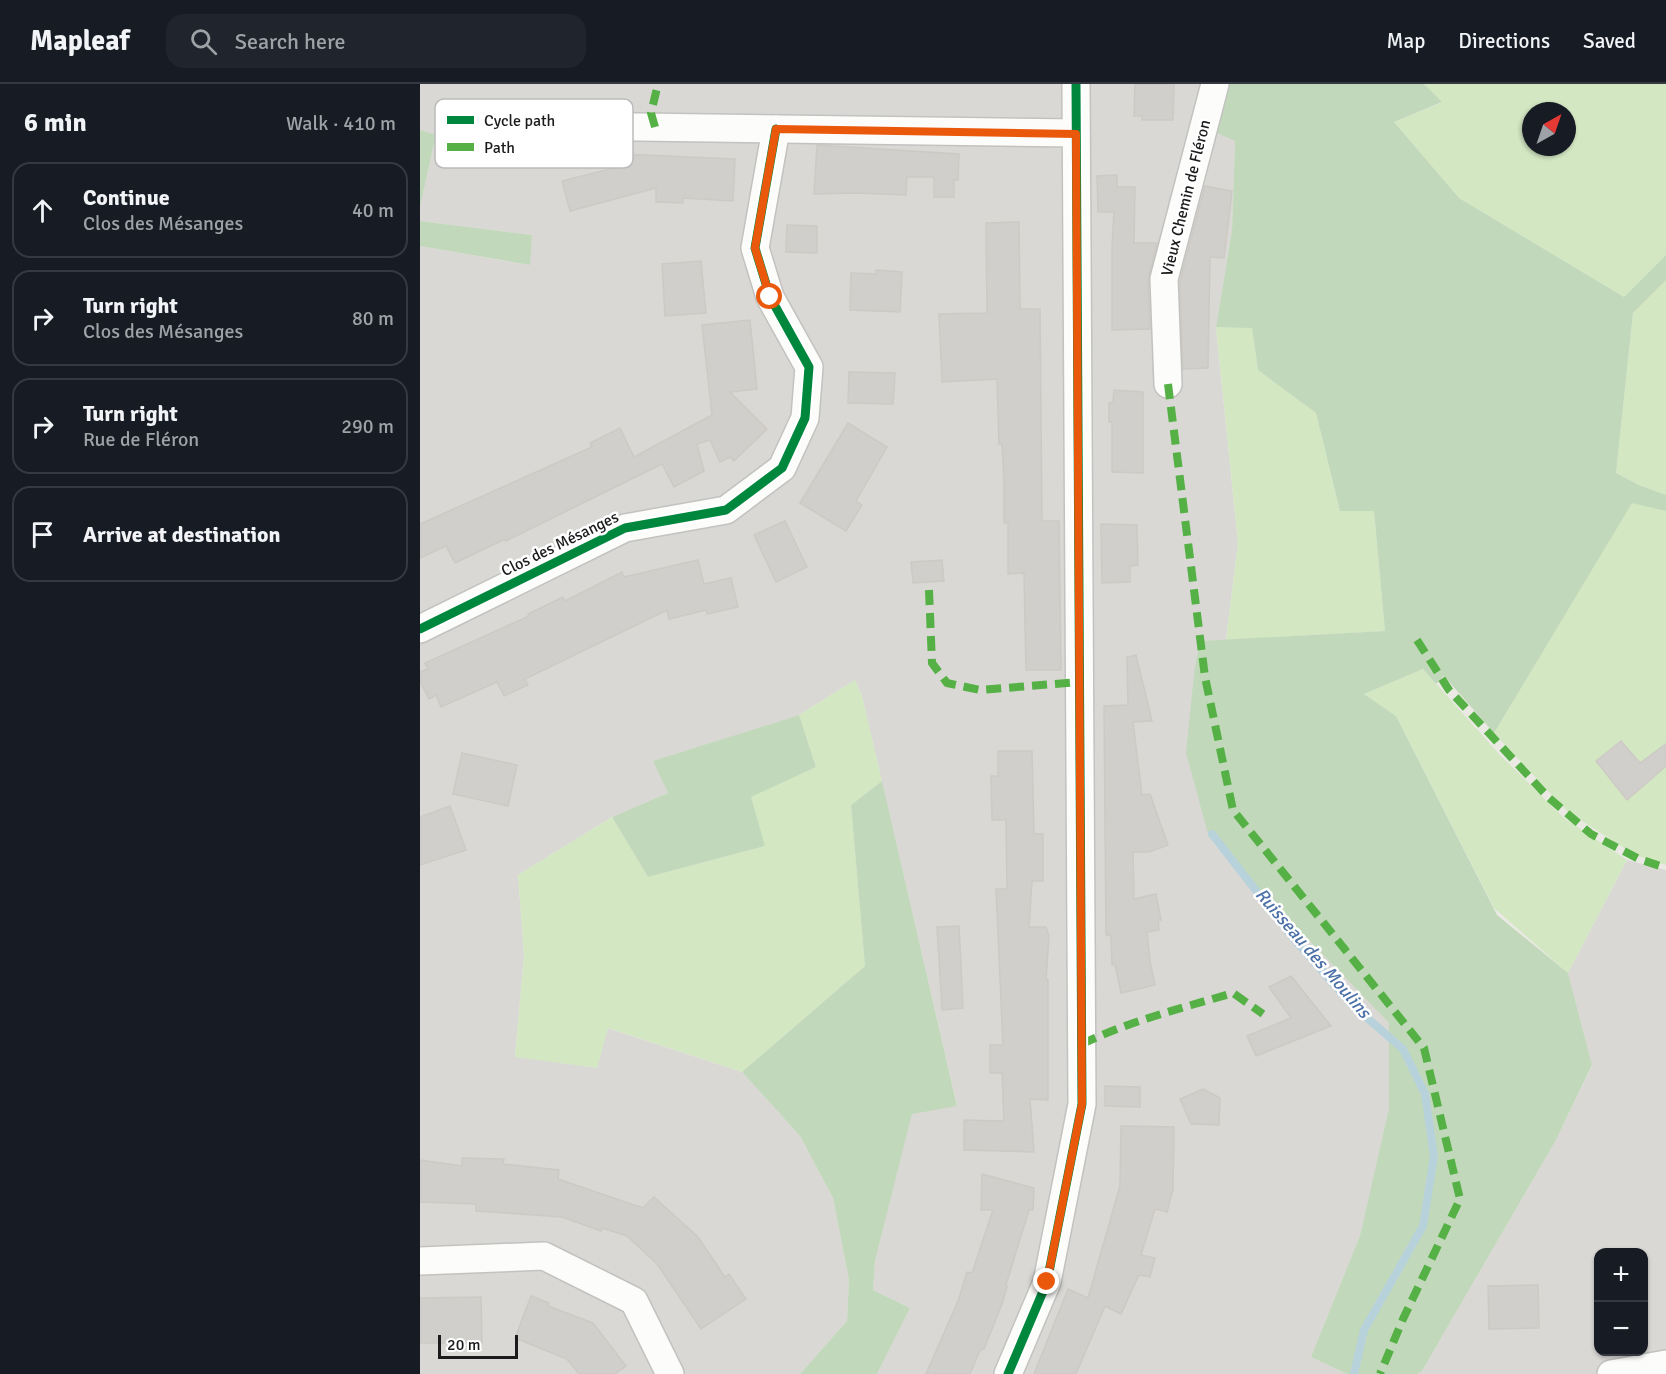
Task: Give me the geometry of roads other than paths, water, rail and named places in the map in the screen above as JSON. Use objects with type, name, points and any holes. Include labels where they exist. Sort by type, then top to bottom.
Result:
[{"type":"street","points":[[1008,1374],[1047,1282],[1082,1104],[1076,84]]},
{"type":"street","name":"Vieux Chemin de Fléron","points":[[1168,384],[1164,279],[1215,84]]},
{"type":"street","points":[[633,127],[1076,134]]},
{"type":"street","name":"Clos des Mésanges","points":[[420,629],[625,528],[726,510],[782,468],[805,418],[809,367],[770,297],[755,248],[776,129]]},
{"type":"street","points":[[420,1262],[544,1256],[633,1301],[670,1374]]},
{"type":"street","points":[[1611,1374],[1666,1364]]},
{"type":"waterway","name":"Ruisseau des Moulins","points":[[1212,834],[1289,933],[1352,1005],[1403,1049],[1425,1094],[1434,1156],[1423,1226],[1364,1330],[1354,1374]]}]
